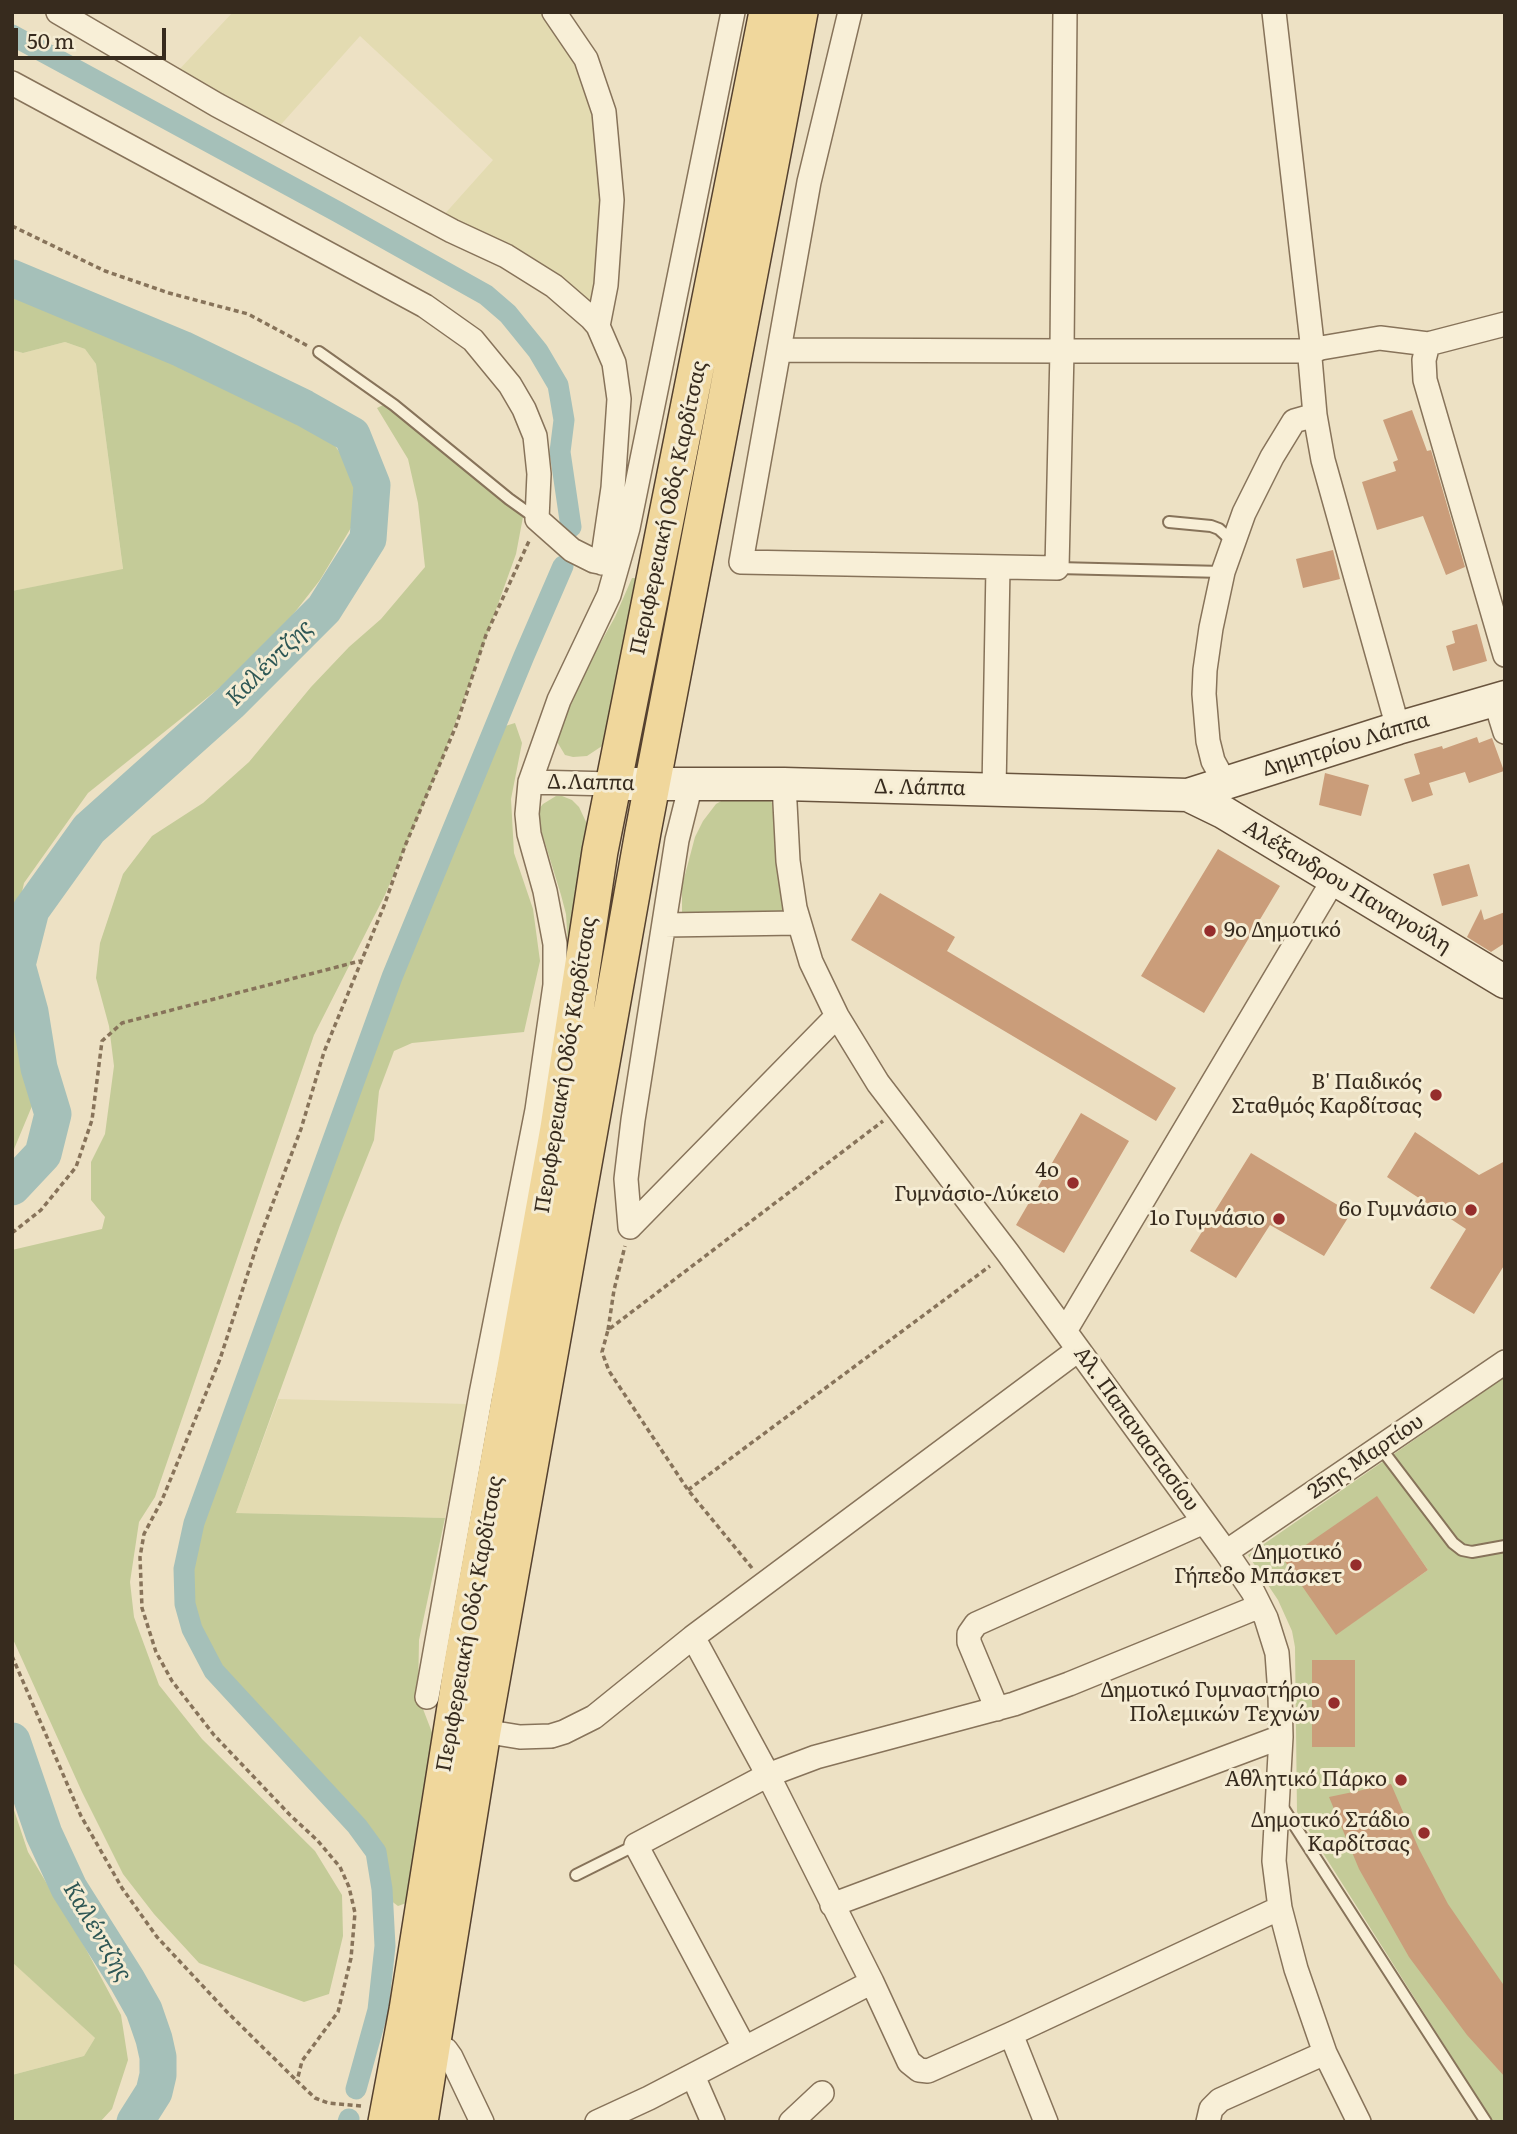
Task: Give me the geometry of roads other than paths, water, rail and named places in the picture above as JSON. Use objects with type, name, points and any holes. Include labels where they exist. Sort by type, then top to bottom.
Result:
[{"type":"main road","name":"Περιφερειακή Οδός Καρδίτσας","points":[[398,2116],[462,1663],[558,1128],[588,921],[612,784],[712,297],[767,12]]},
{"type":"main road","name":"Περιφερειακή Οδός Καρδίτσας","points":[[398,2116],[433,2044],[483,1731],[651,784],[800,12]]},
{"type":"street","points":[[58,12],[252,124],[452,231],[506,256],[554,286],[598,326],[614,363],[619,399],[612,488],[610,564],[604,606],[559,700],[530,782],[527,814],[529,834],[545,891],[555,944],[555,985],[537,1111],[481,1394],[427,1697]]},
{"type":"street","points":[[554,12],[586,59],[604,112],[612,200],[606,285],[598,326]]},
{"type":"street","points":[[610,564],[642,467],[733,12]]},
{"type":"street","points":[[850,12],[809,182],[741,562],[1057,568],[1065,12]]},
{"type":"street","points":[[1274,12],[1313,351],[1310,358],[1320,449],[1398,728]]},
{"type":"street","points":[[12,83],[425,306],[472,340],[510,385],[524,409],[534,436],[540,474],[537,519],[572,550],[610,564]]},
{"type":"street","points":[[779,350],[1313,351],[1380,338],[1428,344],[1505,324]]},
{"type":"street","points":[[1428,344],[1424,360],[1424,380],[1505,655]]},
{"type":"street","points":[[1225,783],[1213,761],[1208,741],[1204,694],[1211,628],[1223,572],[1256,488],[1294,421],[1315,415]]},
{"type":"street","points":[[994,790],[998,567]]},
{"type":"street","points":[[1500,698],[1505,732]]},
{"type":"street","name":"Δημητρίου Λάππα","points":[[1188,795],[1500,698]]},
{"type":"street","name":"Δ.Λαππα","points":[[530,782],[651,784]]},
{"type":"street","name":"Δ. Λάππα","points":[[651,784],[784,784],[1188,795]]},
{"type":"street","points":[[691,784],[677,840],[631,1132],[626,1179],[630,1227],[837,1016]]},
{"type":"street","name":"Αλ. Παπαναστασίου","points":[[784,784],[789,872],[798,923],[815,972],[837,1016],[872,1073],[1008,1253],[1226,1552],[1260,1606],[1271,1631],[1277,1653],[1281,1737],[1274,1861],[1280,1908],[1298,1978],[1325,2053],[1359,2122]]},
{"type":"street","name":"Αλέξανδρου Παναγούλη","points":[[1188,795],[1223,812],[1505,982]]},
{"type":"street","points":[[483,1731],[538,1737],[564,1732],[594,1717],[1071,1341],[1334,879]]},
{"type":"street","points":[[664,925],[798,923]]},
{"type":"street","name":"25ης Μαρτίου","points":[[1226,1552],[1505,1362]]},
{"type":"street","points":[[997,1709],[968,1642],[969,1634],[976,1624],[1204,1522]]},
{"type":"street","points":[[744,2048],[636,1844],[768,1775],[816,1757],[997,1709],[1069,1684],[1260,1606]]},
{"type":"street","points":[[693,1637],[768,1775],[909,2062],[919,2070],[928,2071],[1011,2034],[1280,1908]]},
{"type":"street","points":[[832,1905],[1281,1737]]},
{"type":"street","points":[[597,2122],[693,2076],[872,1982]]},
{"type":"street","points":[[1011,2034],[1046,2122]]},
{"type":"street","points":[[433,2044],[446,2050],[451,2057],[482,2122]]},
{"type":"street","points":[[1208,2122],[1211,2109],[1220,2100],[1325,2053]]},
{"type":"street","points":[[693,2076],[713,2122]]},
{"type":"street","points":[[791,2122],[822,2092]]},
{"type":"lane","points":[[319,352],[394,405],[537,519]]},
{"type":"lane","points":[[1169,522],[1210,526],[1234,542]]},
{"type":"lane","points":[[1057,568],[1223,572]]},
{"type":"lane","points":[[1380,1447],[1453,1543],[1462,1550],[1472,1552],[1505,1546]]},
{"type":"lane","points":[[1276,1798],[1486,2122]]},
{"type":"lane","points":[[576,1875],[636,1844]]},
{"type":"waterway","points":[[12,35],[486,295],[508,314],[538,351],[558,385],[564,420],[560,452],[571,527]]},
{"type":"waterway","name":"Καλέντζης","points":[[12,278],[182,349],[304,408],[352,435],[372,485],[368,539],[324,609],[231,702],[89,829],[31,910],[17,965],[30,1012],[39,1068],[53,1114],[43,1154],[12,1187]]},
{"type":"waterway","points":[[356,2089],[378,2010],[385,1946],[382,1889],[376,1852],[357,1826],[214,1671],[192,1629],[185,1604],[184,1569],[194,1523],[392,977],[563,566]]},
{"type":"waterway","name":"Καλέντζης","points":[[12,1741],[44,1834],[69,1888],[144,2010],[154,2039],[158,2075],[154,2092],[135,2122]]},
{"type":"place","name":"9ο Δημοτικό","points":[[1210,931]]},
{"type":"place","name":"Β' Παιδικός Σταθμός Καρδίτσας","points":[[1436,1095]]},
{"type":"place","name":"4ο Γυμνάσιο-Λύκειο","points":[[1073,1183]]},
{"type":"place","name":"6ο Γυμνάσιο","points":[[1471,1210]]},
{"type":"place","name":"1ο Γυμνάσιο","points":[[1279,1219]]},
{"type":"place","name":"Δημοτικό Γήπεδο Μπάσκετ","points":[[1356,1565]]},
{"type":"place","name":"Δημοτικό Γυμναστήριο Πολεμικών Τεχνών","points":[[1334,1703]]},
{"type":"place","name":"Αθλητικό Πάρκο","points":[[1401,1780]]},
{"type":"place","name":"Δημοτικό Στάδιο Καρδίτσας","points":[[1424,1833]]}]
